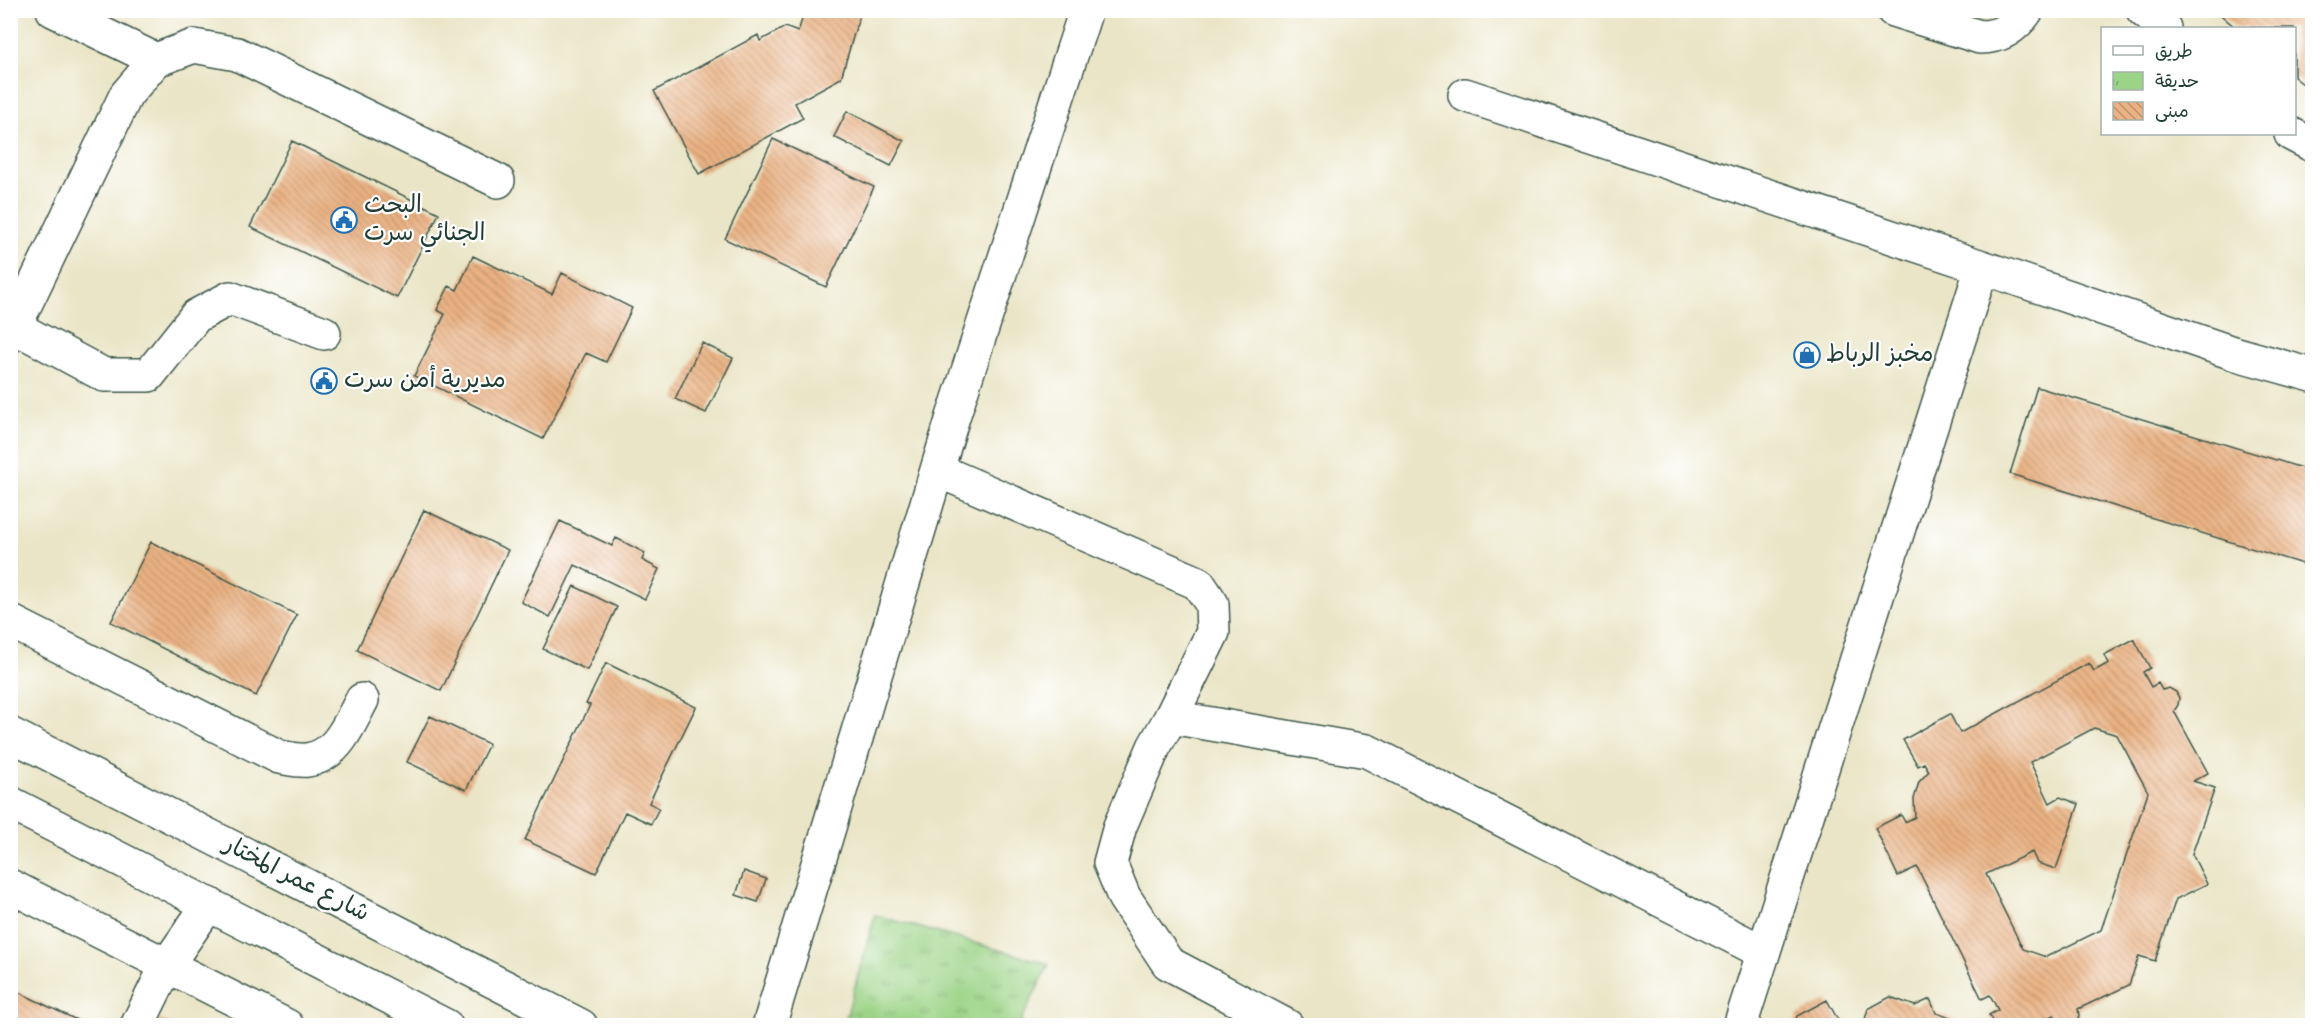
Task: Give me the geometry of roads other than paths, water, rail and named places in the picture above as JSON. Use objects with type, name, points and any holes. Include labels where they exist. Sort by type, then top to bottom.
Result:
[{"type":"street","points":[[53,10],[156,60]]},
{"type":"street","points":[[770,1026],[937,470],[1086,10]]},
{"type":"street","points":[[1893,10],[1980,37],[1994,37],[2006,32],[2016,25],[2027,10]]},
{"type":"street","points":[[2143,10],[2163,27]]},
{"type":"street","points":[[324,333],[230,298],[196,316],[149,375],[104,375],[13,332],[126,95],[156,60],[194,46],[237,54],[498,181]]},
{"type":"street","points":[[1465,95],[2233,353],[2313,375]]},
{"type":"street","points":[[2293,135],[2313,145]]},
{"type":"street","points":[[1740,1026],[1982,267]]},
{"type":"street","points":[[937,470],[1198,583],[1212,604],[1213,632],[1154,747],[1120,826],[1110,863],[1124,897],[1168,963],[1287,1026]]},
{"type":"street","points":[[10,621],[279,758],[306,760],[328,754],[342,736],[362,700]]},
{"type":"street","points":[[1170,717],[1367,751],[1763,952]]},
{"type":"street","name":"شارع عمر المختار","points":[[10,734],[581,1026]]},
{"type":"street","points":[[10,803],[446,1026]]},
{"type":"street","points":[[10,885],[287,1026]]},
{"type":"street","points":[[137,1026],[167,965],[209,904]]},
{"type":"place","name":"البحث الجنائي سرت","points":[[344,220]]},
{"type":"place","name":"مخبز الرباط","points":[[1807,355]]},
{"type":"place","name":"مديرية أمن سرت","points":[[324,381]]}]
